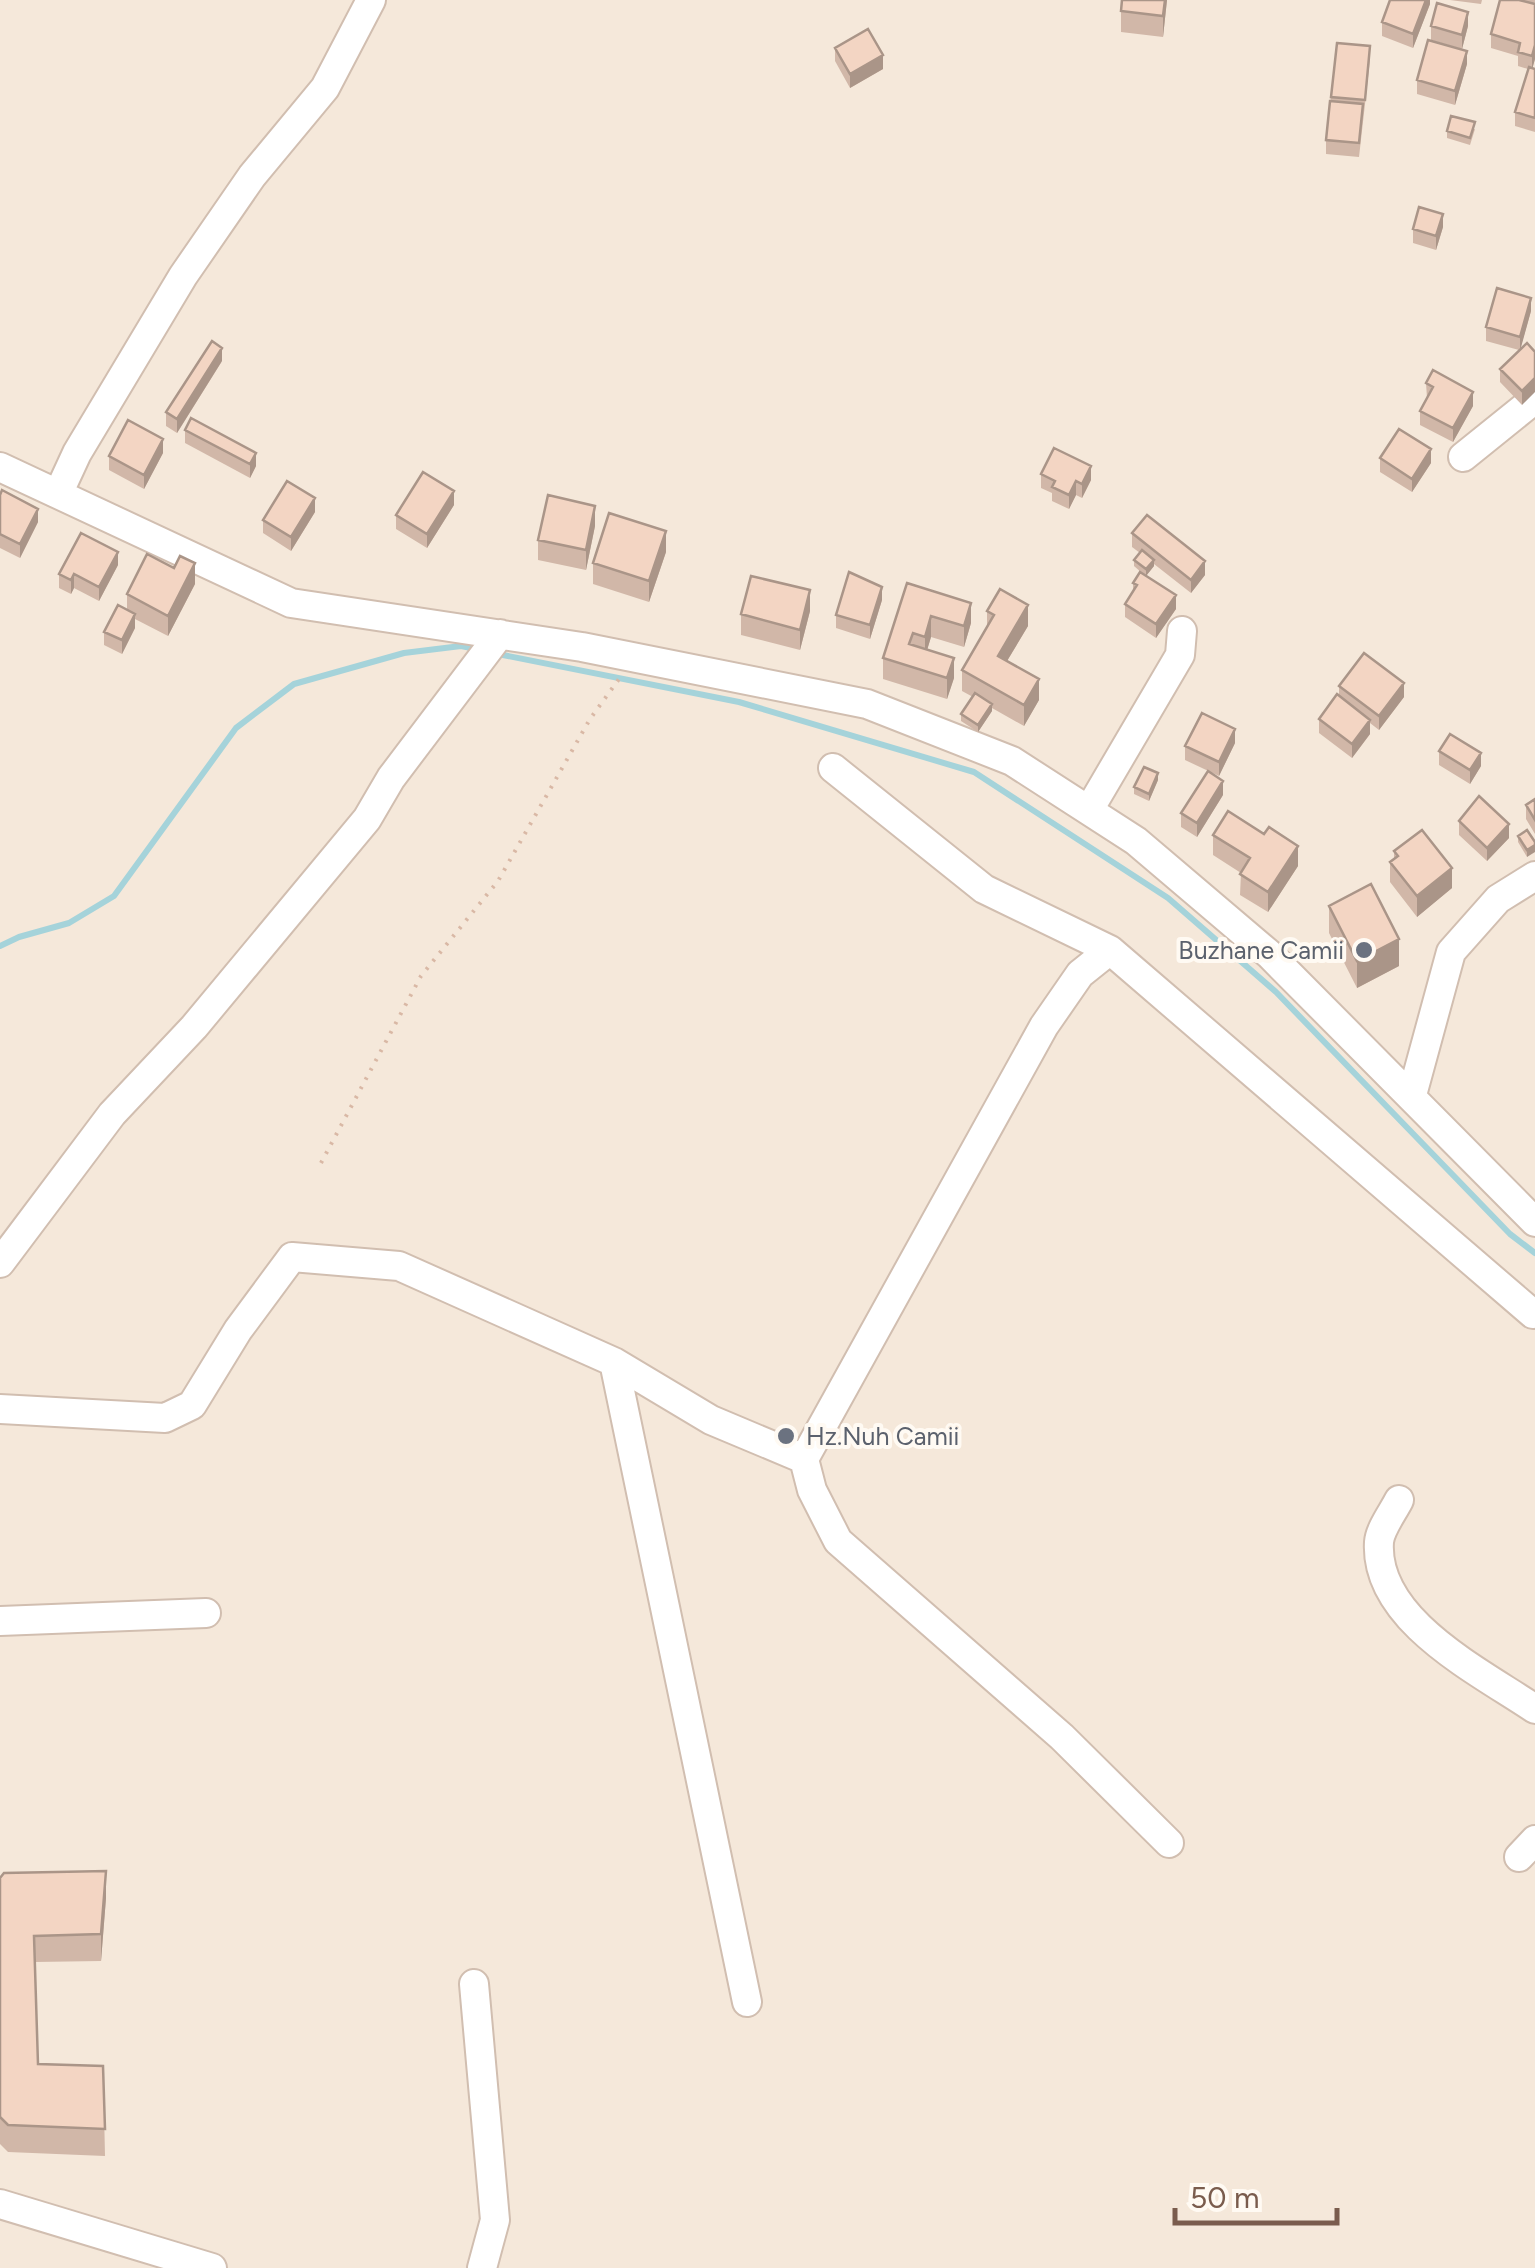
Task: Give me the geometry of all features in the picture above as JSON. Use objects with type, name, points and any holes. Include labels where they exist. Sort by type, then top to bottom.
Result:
[{"type":"street","points":[[58,492],[183,276],[252,176],[325,88],[371,0]]},
{"type":"street","points":[[1463,457],[1535,400]]},
{"type":"street","points":[[0,467],[291,603],[582,647],[867,704],[1012,762],[1136,841],[1269,954],[1535,1222]]},
{"type":"street","points":[[1088,810],[1180,655],[1182,630]]},
{"type":"street","points":[[0,1263],[112,1114],[194,1027],[368,819],[391,778],[500,634]]},
{"type":"street","points":[[833,768],[984,889],[1110,950],[1534,1310]]},
{"type":"street","points":[[1412,1095],[1451,952],[1498,898],[1535,876]]},
{"type":"street","points":[[1110,950],[1080,974],[1044,1026],[804,1459],[812,1490],[838,1541],[1062,1737],[1169,1843]]},
{"type":"street","points":[[0,1408],[165,1418],[192,1405],[238,1330],[292,1257],[399,1266],[614,1362],[710,1420],[804,1459]]},
{"type":"street","points":[[614,1362],[747,2002]]},
{"type":"street","points":[[1399,1500],[1378,1539],[1386,1586],[1419,1629],[1535,1709]]},
{"type":"street","points":[[0,1621],[206,1613]]},
{"type":"street","points":[[474,1984],[496,2220],[482,2268]]},
{"type":"street","points":[[4,2210],[212,2268]]},
{"type":"path","points":[[321,1164],[421,976],[498,881],[590,719],[626,670]]},
{"type":"shaded area","points":[[0,0],[1535,0],[1535,2268],[0,2268]]},
{"type":"building","points":[[1122,0],[1165,0],[1163,16],[1121,11]]},
{"type":"building","points":[[1390,0],[1426,0],[1413,34],[1382,22]]},
{"type":"building","points":[[1500,0],[1535,4],[1532,56],[1518,52],[1520,43],[1491,34]]},
{"type":"building","points":[[1437,3],[1468,12],[1462,35],[1431,26]]},
{"type":"building","points":[[868,29],[883,55],[850,74],[835,48]]},
{"type":"building","points":[[1428,40],[1467,51],[1455,91],[1417,80]]},
{"type":"building","points":[[1337,43],[1370,46],[1365,100],[1331,97]]},
{"type":"building","points":[[1529,67],[1535,69],[1535,118],[1515,112]]},
{"type":"building","points":[[1330,101],[1363,104],[1359,143],[1326,140]]},
{"type":"building","points":[[1451,116],[1475,122],[1470,138],[1447,131]]},
{"type":"building","points":[[1419,207],[1443,214],[1436,236],[1413,229]]},
{"type":"building","points":[[1497,288],[1531,298],[1520,337],[1486,327]]},
{"type":"building","points":[[212,341],[222,348],[177,419],[166,412]]},
{"type":"building","points":[[1527,343],[1535,352],[1535,378],[1522,391],[1500,369]]},
{"type":"building","points":[[1433,370],[1473,392],[1453,428],[1420,411],[1433,387],[1426,383]]},
{"type":"building","points":[[191,418],[256,453],[250,464],[185,430]]},
{"type":"building","points":[[128,420],[163,439],[144,475],[109,456]]},
{"type":"building","points":[[1399,429],[1431,449],[1412,479],[1380,458]]},
{"type":"building","points":[[1054,448],[1091,466],[1082,484],[1076,481],[1069,495],[1052,487],[1055,481],[1041,474]]},
{"type":"building","points":[[423,472],[454,491],[427,534],[396,515]]},
{"type":"building","points":[[287,481],[315,498],[291,537],[263,520]]},
{"type":"building","points":[[2,490],[38,509],[20,544],[0,534]]},
{"type":"building","points":[[548,495],[595,506],[586,550],[538,540]]},
{"type":"building","points":[[609,513],[666,531],[649,581],[593,563]]},
{"type":"building","points":[[1147,515],[1205,561],[1191,580],[1132,533]]},
{"type":"building","points":[[81,533],[118,552],[99,587],[74,574],[71,580],[59,574]]},
{"type":"building","points":[[1142,550],[1154,560],[1146,569],[1134,560]]},
{"type":"building","points":[[147,554],[174,568],[180,556],[195,563],[168,616],[127,594]]},
{"type":"building","points":[[849,572],[882,587],[870,625],[836,615]]},
{"type":"building","points":[[1140,572],[1176,595],[1156,624],[1125,604]]},
{"type":"building","points":[[751,576],[810,590],[800,630],[741,614]]},
{"type":"building","points":[[907,583],[971,603],[964,626],[931,616],[925,637],[913,633],[909,644],[954,658],[947,678],[883,658]]},
{"type":"building","points":[[1000,589],[1028,605],[998,656],[1039,679],[1024,705],[962,670],[994,615],[987,611]]},
{"type":"building","points":[[118,605],[135,614],[122,640],[104,632]]},
{"type":"building","points":[[1364,653],[1404,683],[1379,716],[1339,686]]},
{"type":"building","points":[[975,693],[992,704],[978,725],[961,714]]},
{"type":"building","points":[[1337,694],[1370,720],[1352,744],[1319,719]]},
{"type":"building","points":[[1202,713],[1235,729],[1219,762],[1185,746]]},
{"type":"building","points":[[1450,734],[1481,753],[1470,770],[1439,751]]},
{"type":"building","points":[[1144,767],[1158,773],[1149,794],[1134,787]]},
{"type":"building","points":[[1208,771],[1223,781],[1197,823],[1181,813]]},
{"type":"building","points":[[1479,796],[1509,824],[1487,848],[1459,821]]},
{"type":"building","points":[[1535,799],[1535,820],[1526,805]]},
{"type":"building","points":[[1228,811],[1264,834],[1269,827],[1298,846],[1268,892],[1240,874],[1250,858],[1213,835]]},
{"type":"building","points":[[1422,830],[1452,868],[1417,896],[1390,862],[1398,856],[1394,851]]},
{"type":"building","points":[[1527,830],[1535,845],[1527,850],[1518,836]]},
{"type":"building","points":[[1371,884],[1399,939],[1357,961],[1329,906]]},
{"type":"building","points":[[106,1871],[101,1934],[34,1936],[38,2064],[103,2066],[105,2129],[8,2125],[0,2117],[0,1878],[4,1873]]},
{"type":"waterway","points":[[0,946],[69,923],[114,896],[236,728],[294,684],[404,653],[461,646],[476,649]]},
{"type":"waterway","points":[[498,654],[739,702],[974,772],[1168,898],[1276,992],[1510,1234],[1535,1253]]},
{"type":"place","name":"Buzhane Camii","points":[[1364,950]]},
{"type":"place","name":"Hz.Nuh Camii","points":[[786,1436]]}]
